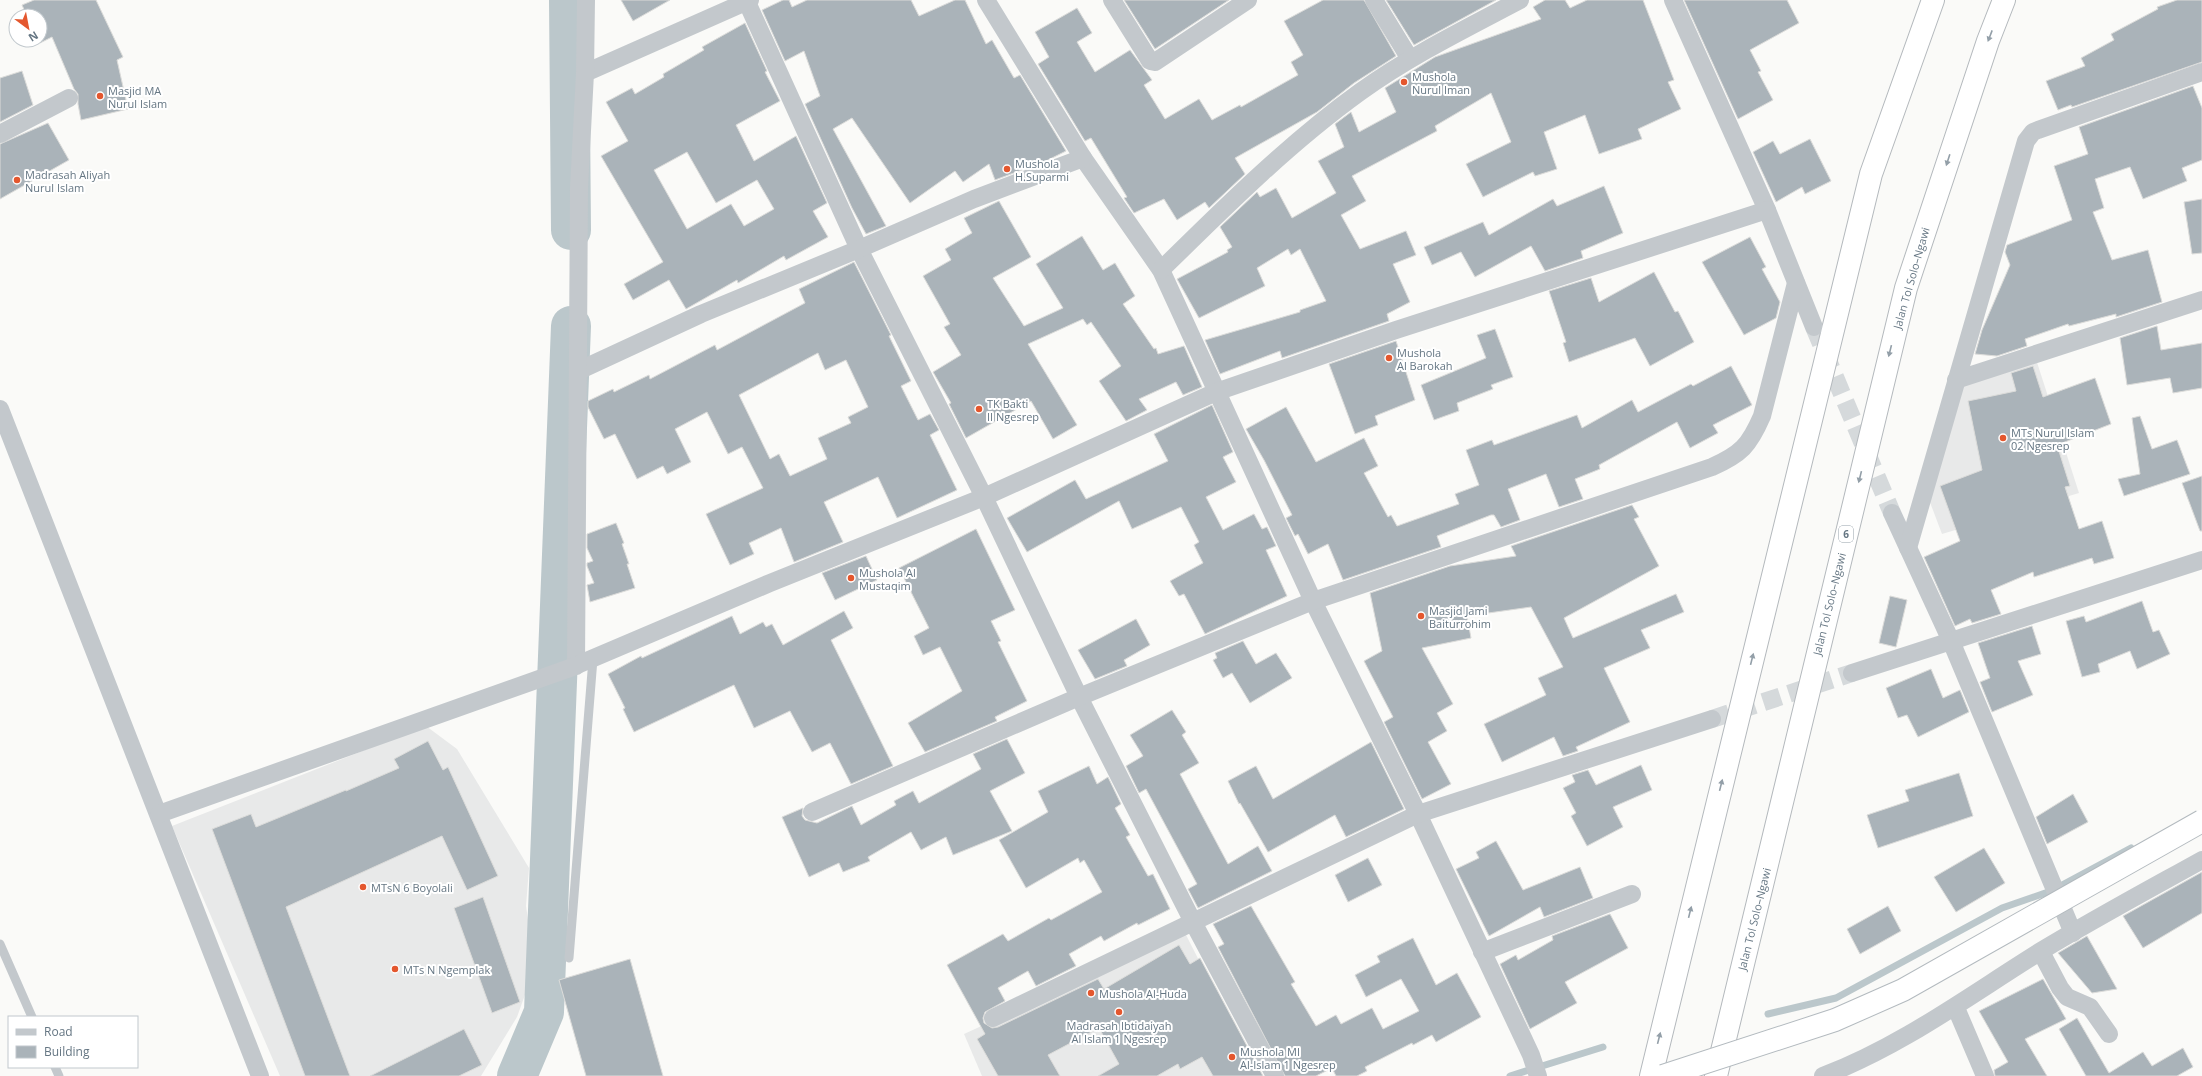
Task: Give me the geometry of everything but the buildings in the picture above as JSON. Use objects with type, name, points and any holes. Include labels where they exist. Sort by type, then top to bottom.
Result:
[{"type":"main road","points":[[1651,1076],[1871,174],[1933,0]]},
{"type":"main road","name":"Jalan Tol Solo–Ngawi","points":[[1716,1076],[1906,288],[1988,41],[2004,0]]},
{"type":"main road","points":[[1662,1076],[1835,1020],[1903,990],[2202,821]]},
{"type":"street","points":[[573,667],[578,371],[579,188],[585,73],[586,0]]},
{"type":"street","points":[[1112,0],[1150,61],[1155,62],[1248,0]]},
{"type":"street","points":[[1374,0],[1410,59]]},
{"type":"street","points":[[1161,270],[1298,141],[1360,92],[1410,59],[1520,0]]},
{"type":"street","points":[[1673,0],[1766,210],[1814,327]]},
{"type":"street","points":[[585,73],[748,1],[859,249],[984,497],[1079,697],[1193,922],[1275,1076]]},
{"type":"street","points":[[990,2],[1083,158],[1161,270],[1313,601],[1418,814],[1531,1055],[1538,1076]]},
{"type":"street","points":[[1908,548],[2024,148],[2030,136],[2038,130],[2202,72]]},
{"type":"street","points":[[0,134],[69,98]]},
{"type":"street","points":[[578,371],[700,314],[859,249],[974,199],[1083,158]]},
{"type":"street","points":[[159,814],[573,667],[770,583],[984,497],[1216,392],[1396,330],[1766,210]]},
{"type":"street","points":[[812,812],[1079,697],[1313,601],[1712,467],[1733,457],[1746,447],[1753,437],[1762,416],[1796,283]]},
{"type":"street","points":[[1956,380],[2202,300]]},
{"type":"street","points":[[0,409],[260,1076]]},
{"type":"street","points":[[1892,513],[1951,641],[2073,933]]},
{"type":"street","points":[[1852,673],[2202,560]]},
{"type":"street","points":[[993,1018],[1418,814],[1712,719]]},
{"type":"street","points":[[1823,1076],[1867,1056],[1956,1008],[2041,952],[2202,860]]},
{"type":"street","points":[[1482,952],[1632,894]]},
{"type":"street","points":[[2041,952],[2060,988],[2067,997],[2090,1007],[2109,1034]]},
{"type":"street","points":[[1956,1008],[1985,1076]]},
{"type":"lane","points":[[569,958],[593,658]]},
{"type":"lane","points":[[0,944],[32,1016]]},
{"type":"shaded area","name":"MTs Nurul Islam 02 Ngesrep","points":[[2035,356],[2079,493],[1942,534],[1928,497],[1960,382]]},
{"type":"shaded area","name":"MTsN 6 Boyolali","points":[[426,726],[457,749],[529,868],[526,906],[535,967],[517,1017],[481,1076],[280,1076],[172,826]]},
{"type":"shaded area","name":"Madrasah Ibtidaiyah Al Islam 1 Ngesrep","points":[[1185,933],[1258,1076],[982,1076],[964,1034]]},
{"type":"waterway","points":[[569,0],[571,230]]},
{"type":"waterway","points":[[517,1076],[544,1012],[571,326]]},
{"type":"waterway","points":[[1768,1014],[1836,998],[2002,908],[2051,891],[2131,848]]},
{"type":"waterway","points":[[1510,1076],[1603,1047]]},
{"type":"tunnel","points":[[1814,327],[1892,513]]},
{"type":"tunnel","points":[[1712,719],[1852,673]]},
{"type":"place","name":"Mushola Nurul Iman","points":[[1404,82]]},
{"type":"place","name":"Masjid MA Nurul Islam","points":[[100,96]]},
{"type":"place","name":"Mushola H.Suparmi","points":[[1007,169]]},
{"type":"place","name":"Madrasah Aliyah Nurul Islam","points":[[17,180]]},
{"type":"place","name":"Mushola Al Barokah","points":[[1389,358]]},
{"type":"place","name":"TK Bakti II Ngesrep","points":[[979,409]]},
{"type":"place","name":"MTs Nurul Islam 02 Ngesrep","points":[[2003,438]]},
{"type":"place","name":"Mushola Al Mustaqim","points":[[851,578]]},
{"type":"place","name":"Masjid Jami Baiturrohim","points":[[1421,616]]},
{"type":"place","name":"MTsN 6 Boyolali","points":[[363,887]]},
{"type":"place","name":"MTs N Ngemplak","points":[[395,969]]},
{"type":"place","name":"Mushola Al-Huda","points":[[1091,993]]},
{"type":"place","name":"Madrasah Ibtidaiyah Al Islam 1 Ngesrep","points":[[1119,1012]]},
{"type":"place","name":"Mushola MI Al-Islam 1 Ngesrep","points":[[1232,1057]]}]
